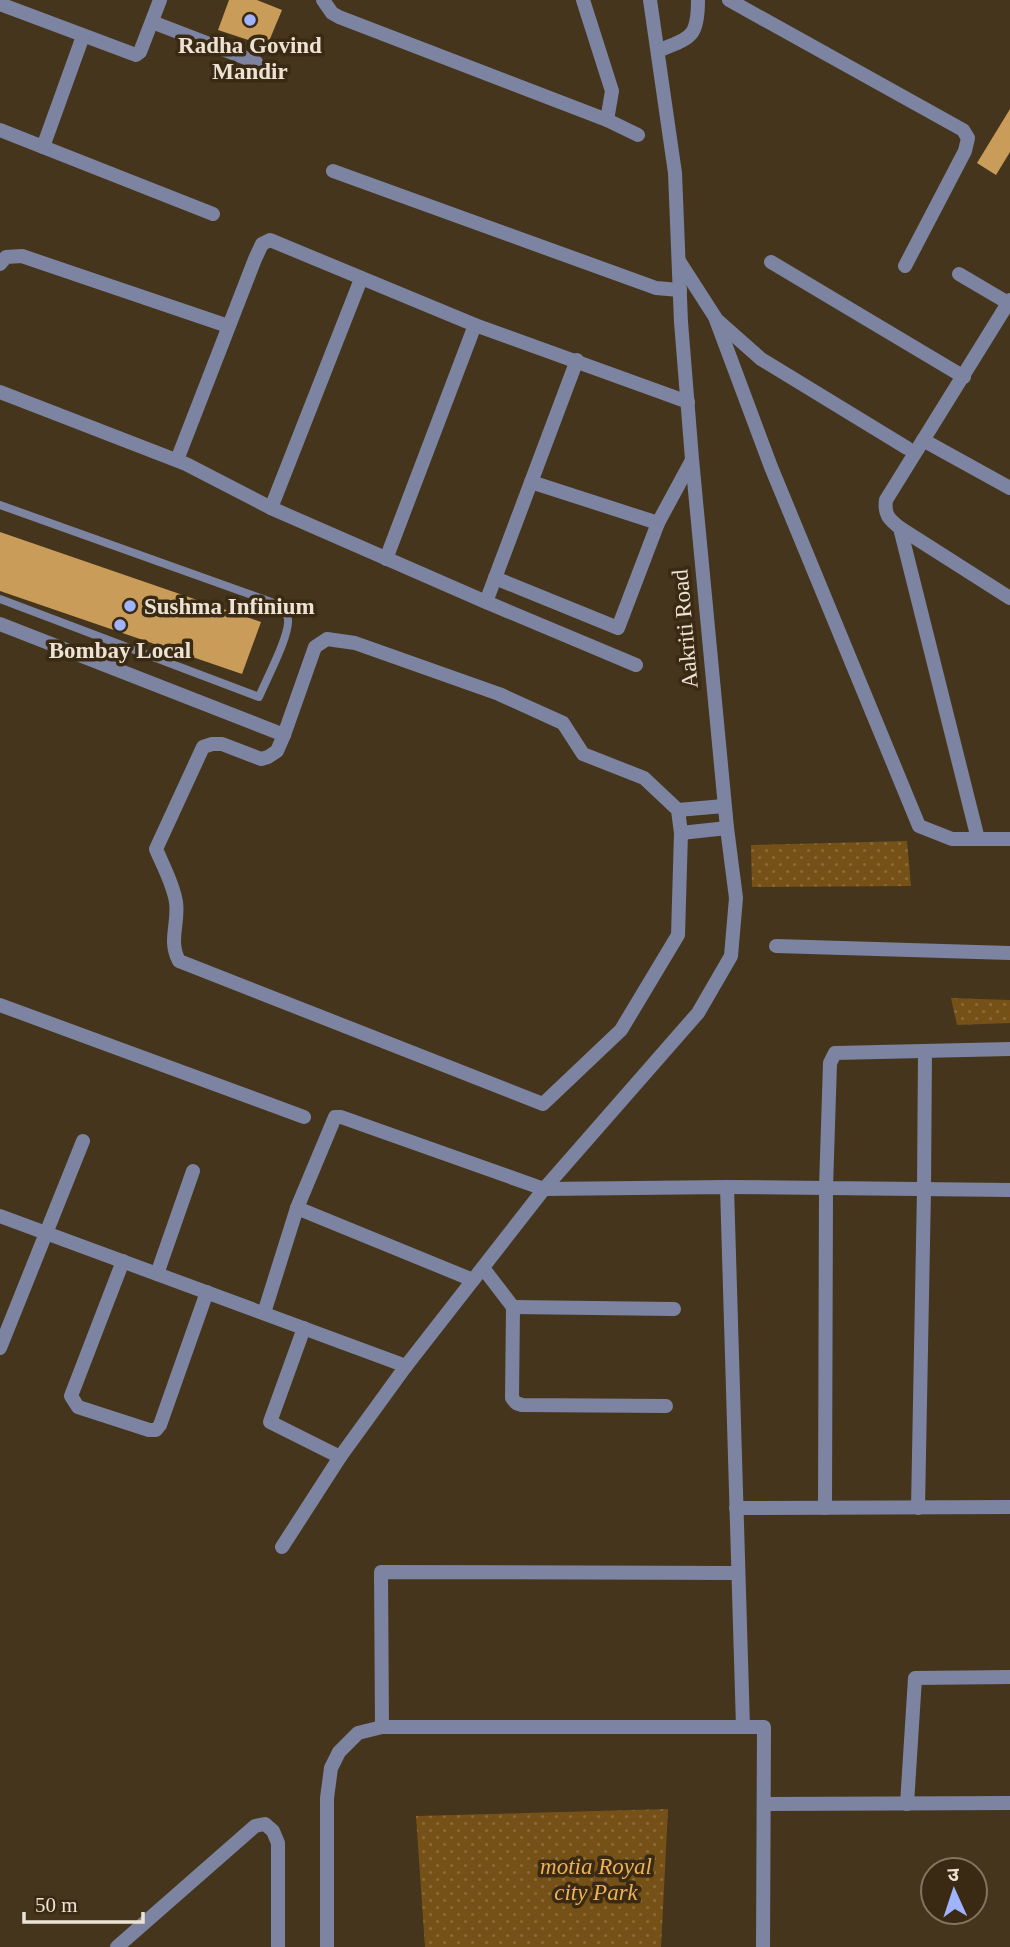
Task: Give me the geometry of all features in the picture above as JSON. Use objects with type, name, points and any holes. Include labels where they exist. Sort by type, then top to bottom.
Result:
[{"type":"street","points":[[0,4],[136,55],[140,52],[160,0]]},
{"type":"street","points":[[323,0],[332,13],[339,17],[607,120],[638,135]]},
{"type":"street","points":[[583,0],[612,91],[607,120]]},
{"type":"street","name":"Aakriti Road","points":[[282,1548],[340,1457],[406,1366],[544,1189],[698,1013],[731,957],[736,898],[724,806],[692,459],[675,173],[650,0]]},
{"type":"street","points":[[657,51],[690,37],[696,27],[698,0]]},
{"type":"street","points":[[729,0],[963,130],[968,138],[965,151],[905,266]]},
{"type":"street","points":[[152,22],[256,62]]},
{"type":"street","points":[[43,147],[83,36]]},
{"type":"street","points":[[0,130],[213,214]]},
{"type":"street","points":[[332,171],[656,288],[680,290]]},
{"type":"street","points":[[177,460],[258,251],[262,244],[270,240],[475,325],[688,402]]},
{"type":"street","points":[[0,264],[6,257],[22,256],[228,326]]},
{"type":"street","points":[[679,260],[715,317],[771,467],[919,825],[953,839],[1010,839]]},
{"type":"street","points":[[771,262],[964,377]]},
{"type":"street","points":[[959,274],[1009,303],[886,500],[885,511],[888,519],[900,528],[1010,598]]},
{"type":"street","points":[[271,508],[361,279]]},
{"type":"street","points":[[715,317],[761,359],[907,448]]},
{"type":"street","points":[[386,559],[475,325]]},
{"type":"street","points":[[486,602],[577,360]]},
{"type":"street","points":[[0,392],[177,460],[271,508],[636,665]]},
{"type":"street","points":[[923,440],[1008,483]]},
{"type":"street","points":[[495,578],[618,628],[658,523],[692,459]]},
{"type":"street","points":[[531,482],[658,523]]},
{"type":"street","points":[[900,528],[978,839]]},
{"type":"street","points":[[0,624],[284,735]]},
{"type":"street","points":[[327,639],[343,639],[499,694],[563,723],[583,754],[644,778],[678,810],[681,833],[678,935],[621,1030],[543,1104],[179,961],[173,950],[176,901],[171,882],[156,849],[203,747],[222,744],[261,759],[277,751],[315,647],[327,639]]},
{"type":"street","points":[[678,810],[724,806]]},
{"type":"street","points":[[681,833],[727,828]]},
{"type":"street","points":[[776,946],[1010,953]]},
{"type":"street","points":[[0,1005],[304,1116]]},
{"type":"street","points":[[825,1508],[826,1188],[831,1057],[835,1053],[1010,1049]]},
{"type":"street","points":[[918,1508],[925,1051]]},
{"type":"street","points":[[264,1313],[297,1208],[335,1117],[544,1189],[727,1187],[1010,1190]]},
{"type":"street","points":[[0,1348],[83,1141]]},
{"type":"street","points":[[157,1274],[193,1171]]},
{"type":"street","points":[[727,1187],[743,1727]]},
{"type":"street","points":[[297,1208],[473,1280]]},
{"type":"street","points":[[0,1216],[406,1366]]},
{"type":"street","points":[[123,1261],[71,1396],[78,1407],[156,1430],[207,1292]]},
{"type":"street","points":[[483,1268],[513,1307],[512,1398],[516,1403],[666,1406]]},
{"type":"street","points":[[513,1307],[674,1309]]},
{"type":"street","points":[[304,1328],[270,1422],[340,1457]]},
{"type":"street","points":[[736,1508],[1010,1507]]},
{"type":"street","points":[[382,1727],[381,1572],[738,1573]]},
{"type":"street","points":[[907,1804],[915,1678],[1010,1677]]},
{"type":"street","points":[[327,1947],[327,1798],[331,1768],[340,1752],[358,1733],[382,1727],[764,1727],[763,1947]]},
{"type":"street","points":[[765,1804],[1010,1803]]},
{"type":"street","points":[[117,1947],[255,1826],[265,1824],[273,1831],[278,1843],[278,1947]]},
{"type":"lane","points":[[0,505],[275,603],[284,609],[288,618],[288,630],[259,696],[0,599]]},
{"type":"green space","points":[[907,841],[911,886],[752,887],[751,845]]},
{"type":"green space","points":[[951,998],[1010,1000],[1010,1023],[957,1025]]},
{"type":"green space","name":"motia Royal city Park","points":[[668,1809],[661,1947],[425,1947],[416,1816]]},
{"type":"building","name":"Radha Govind Mandir","points":[[229,0],[257,0],[282,10],[267,46],[218,30]]},
{"type":"building","points":[[1010,109],[1010,152],[996,175],[977,163]]},
{"type":"building","name":"Sushma Infinium","points":[[0,532],[261,622],[242,674],[0,591]]},
{"type":"place","name":"Radha Govind Mandir","points":[[250,20]]},
{"type":"place","name":"Sushma Infinium","points":[[130,606]]},
{"type":"place","name":"Bombay Local","points":[[120,625]]}]
